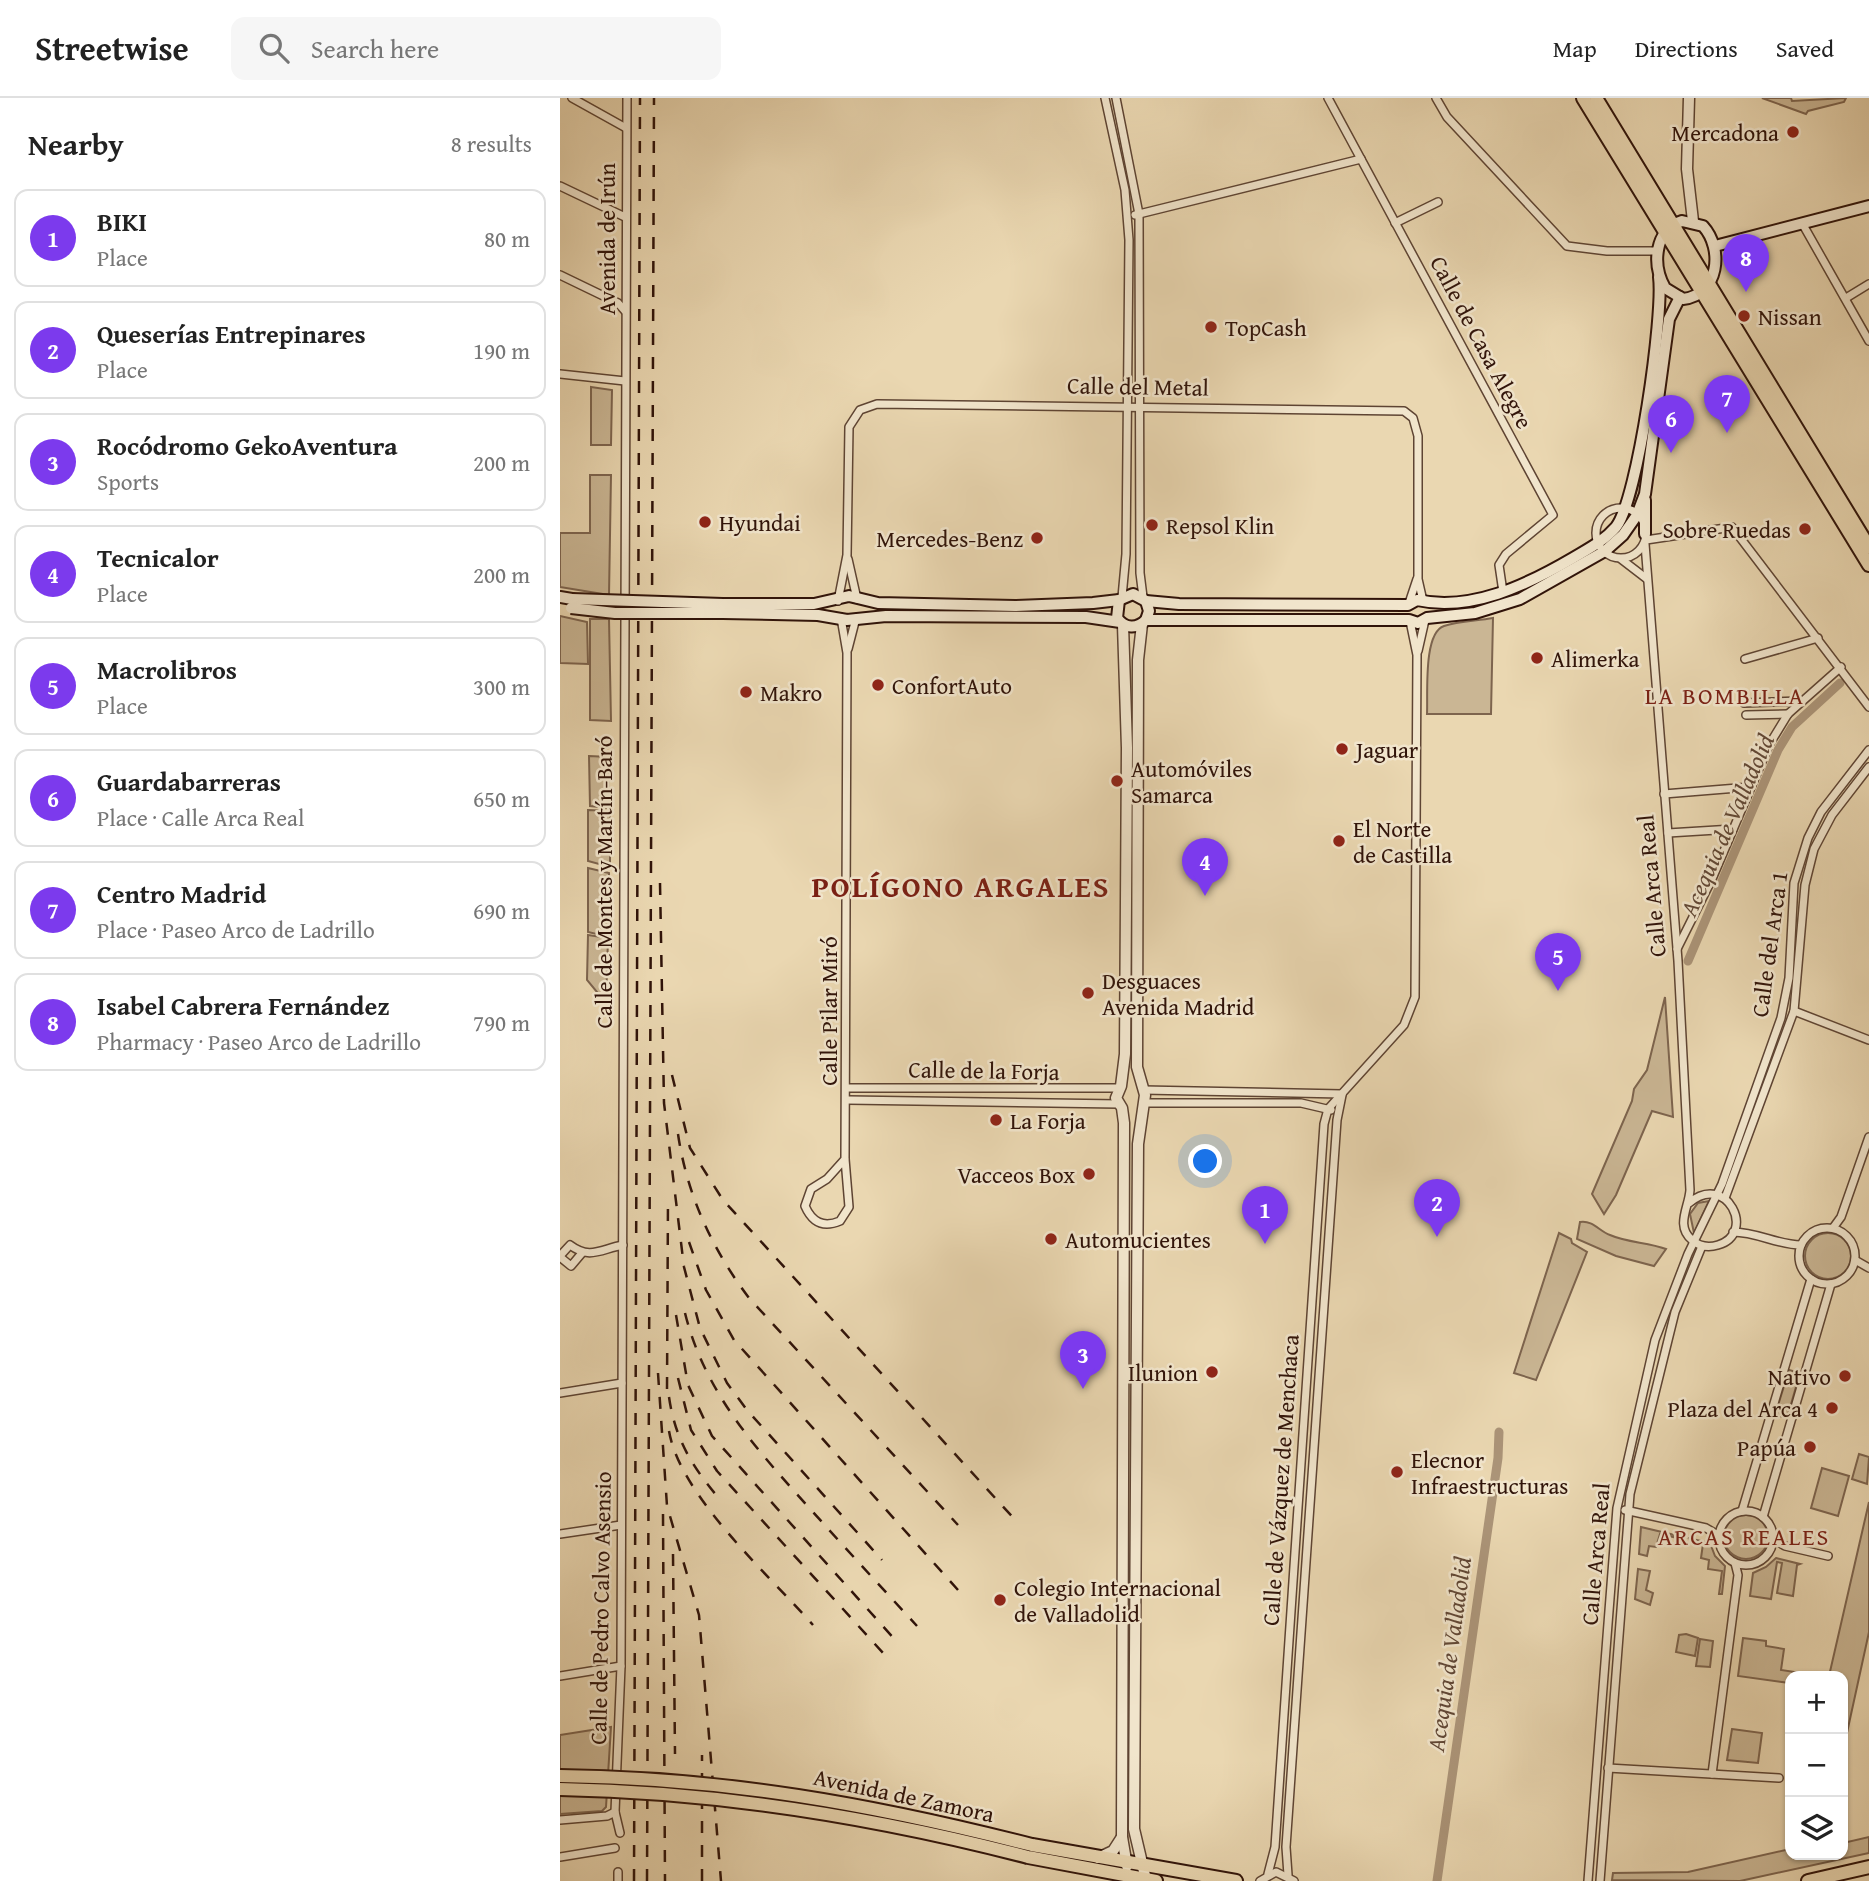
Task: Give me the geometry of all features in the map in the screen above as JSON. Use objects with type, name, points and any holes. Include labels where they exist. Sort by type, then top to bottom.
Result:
[{"type":"main road","points":[[1583,98],[1869,547]]},
{"type":"main road","points":[[1596,98],[1667,229]]},
{"type":"main road","points":[[1715,246],[1869,205]]},
{"type":"main road","points":[[1645,539],[1644,494],[1670,313],[1679,298],[1705,289],[1713,274],[1715,246],[1703,226],[1693,222],[1667,229]]},
{"type":"main road","points":[[566,602],[818,614],[841,618],[1086,617],[1122,623],[1410,620],[1475,613],[1520,599],[1602,546],[1627,508],[1638,461],[1661,305],[1658,251],[1667,229]]},
{"type":"main road","points":[[1658,277],[1665,288],[1679,298]]},
{"type":"main road","points":[[1705,289],[1869,565]]},
{"type":"main road","points":[[723,609],[814,604],[838,601],[847,596],[892,604],[1015,606],[1120,599],[1133,594],[1145,599],[1179,604],[1457,602],[1503,592],[1544,575],[1623,535],[1637,515],[1644,494]]},
{"type":"main road","points":[[856,618],[861,608],[857,599]]},
{"type":"main road","points":[[1120,599],[1116,612],[1122,623]]},
{"type":"main road","points":[[1144,622],[1149,611],[1145,599]]},
{"type":"main road","points":[[838,601],[836,610],[841,618]]},
{"type":"main road","points":[[1424,602],[1429,611],[1426,619]]},
{"type":"main road","points":[[1409,604],[1410,620]]},
{"type":"main road","name":"Avenida de Zamora","points":[[560,1776],[690,1782],[793,1793],[873,1807],[1131,1878],[1151,1880]]},
{"type":"main road","name":"Avenida de Zamora","points":[[560,1789],[689,1795],[803,1808],[1030,1851],[1098,1858],[1236,1881]]},
{"type":"main road","points":[[1808,1881],[1869,1867]]},
{"type":"street","points":[[572,98],[626,128]]},
{"type":"street","name":"Avenida de Irún","points":[[625,381],[627,98]]},
{"type":"street","points":[[1105,98],[1128,216],[1126,554],[1120,599]]},
{"type":"street","points":[[1116,98],[1139,214],[1140,573],[1145,599]]},
{"type":"street","name":"Calle de Casa Alegre","points":[[1328,98],[1553,515],[1506,554],[1499,565],[1503,592]]},
{"type":"street","points":[[1436,98],[1447,117],[1567,246],[1607,251],[1658,251]]},
{"type":"street","points":[[1689,98],[1686,169],[1693,222]]},
{"type":"street","points":[[1128,216],[1361,159]]},
{"type":"street","points":[[560,186],[625,217]]},
{"type":"street","points":[[1395,223],[1438,202]]},
{"type":"street","points":[[1802,223],[1868,339]]},
{"type":"street","points":[[560,275],[618,303],[625,312]]},
{"type":"street","points":[[1846,298],[1869,285]]},
{"type":"street","points":[[560,374],[625,381]]},
{"type":"street","name":"Calle de Montes y Martín-Baró","points":[[622,1382],[625,381]]},
{"type":"street","name":"Calle del Metal","points":[[847,555],[849,427],[860,410],[877,404],[1385,409],[1404,411],[1413,418],[1418,436],[1418,579]]},
{"type":"street","points":[[1637,515],[1627,508],[1616,507],[1604,514],[1598,525],[1602,546],[1648,580]]},
{"type":"street","name":"Calle Arca Real","points":[[1637,515],[1645,539],[1677,949],[1692,1200]]},
{"type":"street","points":[[1619,559],[1636,554],[1645,539],[1732,527],[1869,707]]},
{"type":"street","points":[[847,555],[857,599]]},
{"type":"street","points":[[838,601],[847,555]]},
{"type":"street","points":[[1418,579],[1424,602]]},
{"type":"street","points":[[1409,604],[1418,579]]},
{"type":"street","name":"Calle Pilar Miró","points":[[841,618],[847,653],[847,1213],[833,1224],[817,1223],[805,1206],[806,1197],[845,1159]]},
{"type":"street","name":"Calle Pilar Miró","points":[[847,653],[856,618]]},
{"type":"street","name":"Calle de Vázquez de Menchaca","points":[[1417,655],[1426,619]]},
{"type":"street","name":"Calle de Vázquez de Menchaca","points":[[1268,1874],[1275,1847],[1324,1124],[1328,1109],[1404,1025],[1415,998],[1417,655],[1410,620]]},
{"type":"street","points":[[1144,622],[1138,670],[1137,1067],[1142,1088],[1142,1105],[1134,1829],[1144,1866],[1151,1880]]},
{"type":"street","points":[[1122,623],[1127,762],[1125,1054],[1120,1087],[1122,1837],[1125,1862],[1131,1878]]},
{"type":"street","points":[[1745,659],[1818,638]]},
{"type":"street","points":[[1677,949],[1750,788],[1788,713],[1840,667]]},
{"type":"street","points":[[1744,703],[1801,701]]},
{"type":"street","points":[[1746,715],[1788,713]]},
{"type":"street","name":"Calle del Arca 1","points":[[1717,1194],[1781,1018],[1789,978],[1794,883],[1800,861],[1821,812],[1869,750]]},
{"type":"street","name":"Calle del Arca 1","points":[[1725,1198],[1794,1011],[1805,885],[1814,849],[1832,815],[1869,767]]},
{"type":"street","points":[[1664,794],[1750,788]]},
{"type":"street","points":[[1668,834],[1732,829]]},
{"type":"street","points":[[1794,1011],[1869,1040]]},
{"type":"street","points":[[1120,1087],[1132,1083],[1142,1088],[1342,1094]]},
{"type":"street","name":"Calle de la Forja","points":[[848,1088],[1120,1087]]},
{"type":"street","name":"Calle de Vázquez de Menchaca","points":[[1291,1878],[1286,1847],[1338,1112],[1342,1094]]},
{"type":"street","name":"Calle de la Forja","points":[[848,1100],[1120,1106]]},
{"type":"street","points":[[1120,1106],[1132,1111],[1142,1105],[1301,1103],[1338,1112]]},
{"type":"street","points":[[1837,1230],[1869,1137]]},
{"type":"street","points":[[1717,1194],[1725,1198],[1734,1209],[1735,1228],[1721,1244],[1698,1244],[1685,1232],[1683,1221],[1692,1200],[1717,1194]]},
{"type":"street","name":"Calle Arca Real","points":[[1600,1881],[1627,1510],[1658,1372],[1675,1312],[1717,1194]]},
{"type":"street","points":[[1735,1228],[1800,1248]]},
{"type":"street","points":[[1837,1230],[1851,1240],[1854,1264],[1844,1279],[1831,1284],[1811,1279],[1801,1267],[1800,1248],[1814,1231],[1837,1230]]},
{"type":"street","name":"Calle Arca Real","points":[[1588,1881],[1618,1508],[1658,1331],[1698,1244]]},
{"type":"street","points":[[582,1253],[571,1266],[560,1257],[570,1245],[582,1253],[592,1254],[623,1245]]},
{"type":"street","points":[[1854,1264],[1867,1268]]},
{"type":"street","points":[[1742,1511],[1811,1279]]},
{"type":"street","points":[[1763,1517],[1831,1284]]},
{"type":"street","points":[[560,1393],[622,1382]]},
{"type":"street","name":"Calle de Pedro Calvo Asensio","points":[[620,1833],[615,1812],[621,1665],[622,1382]]},
{"type":"street","points":[[1618,1508],[1719,1531]]},
{"type":"street","points":[[1742,1511],[1763,1517],[1771,1527],[1772,1543],[1764,1558],[1744,1565],[1735,1563],[1722,1552],[1719,1531],[1729,1516],[1742,1511]]},
{"type":"street","points":[[560,1534],[621,1525]]},
{"type":"street","points":[[1772,1543],[1828,1556]]},
{"type":"street","points":[[1712,1774],[1738,1575],[1735,1563]]},
{"type":"street","points":[[1738,1575],[1744,1565]]},
{"type":"street","points":[[560,1676],[621,1665]]},
{"type":"street","points":[[1608,1768],[1779,1778]]},
{"type":"street","points":[[560,1820],[607,1816],[615,1812]]},
{"type":"street","points":[[1098,1858],[1113,1851],[1122,1837]]},
{"type":"street","points":[[560,1857],[615,1848]]},
{"type":"street","points":[[618,1872],[618,1881]]},
{"type":"street","points":[[1259,1881],[1276,1872],[1291,1878]]},
{"type":"shaded area","points":[[1762,98],[1791,98],[1792,101],[1846,98],[1844,102],[1808,111],[1806,114]]},
{"type":"shaded area","points":[[591,387],[612,390],[611,445],[591,445]]},
{"type":"shaded area","points":[[590,475],[611,475],[609,595],[560,587],[560,533],[590,533]]},
{"type":"shaded area","points":[[560,616],[587,622],[588,664],[560,663]]},
{"type":"shaded area","points":[[1493,618],[1491,714],[1427,714],[1430,652],[1437,631],[1450,624]]},
{"type":"shaded area","points":[[590,619],[609,619],[611,721],[590,720]]},
{"type":"shaded area","points":[[589,756],[609,757],[609,808],[590,806]]},
{"type":"shaded area","points":[[588,810],[610,811],[610,867],[588,861]]},
{"type":"shaded area","points":[[588,868],[609,873],[609,937],[588,932]]},
{"type":"shaded area","points":[[588,935],[608,938],[606,1003],[587,980]]},
{"type":"shaded area","points":[[1665,997],[1673,1117],[1652,1111],[1616,1195],[1604,1214],[1592,1194],[1632,1101],[1634,1089],[1647,1070]]},
{"type":"shaded area","points":[[1709,1201],[1694,1233],[1690,1214],[1698,1203]]},
{"type":"shaded area","points":[[1580,1222],[1592,1224],[1617,1238],[1666,1249],[1654,1266],[1616,1256],[1577,1239]]},
{"type":"shaded area","points":[[1559,1233],[1587,1252],[1536,1380],[1514,1373]]},
{"type":"shaded area","points":[[1828,1233],[1844,1240],[1851,1256],[1844,1272],[1828,1279],[1812,1272],[1805,1256],[1812,1240]]},
{"type":"shaded area","points":[[1789,1370],[1800,1373],[1787,1418],[1775,1415]]},
{"type":"shaded area","points":[[1859,1454],[1869,1457],[1867,1484],[1852,1479]]},
{"type":"shaded area","points":[[1822,1468],[1849,1476],[1838,1516],[1811,1508]]},
{"type":"shaded area","points":[[1869,1502],[1869,1632],[1848,1728],[1848,1671],[1830,1671]]},
{"type":"shaded area","points":[[1746,1515],[1755,1516],[1762,1521],[1767,1528],[1767,1546],[1762,1553],[1755,1558],[1746,1559],[1737,1558],[1730,1553],[1725,1546],[1724,1537],[1725,1528],[1730,1521],[1737,1516]]},
{"type":"shaded area","points":[[1641,1527],[1683,1537],[1682,1539],[1660,1534],[1656,1547],[1649,1546],[1647,1556],[1639,1554]]},
{"type":"shaded area","points":[[1688,1538],[1710,1543],[1715,1556],[1725,1566],[1722,1594],[1719,1594],[1722,1571],[1708,1569],[1709,1560],[1701,1558],[1703,1544]]},
{"type":"shaded area","points":[[1776,1558],[1800,1564],[1797,1565],[1793,1596],[1777,1593],[1782,1563],[1777,1562],[1771,1599],[1750,1596],[1753,1573]]},
{"type":"shaded area","points":[[1638,1569],[1650,1571],[1646,1590],[1653,1593],[1650,1605],[1635,1599]]},
{"type":"shaded area","points":[[1679,1635],[1698,1638],[1695,1656],[1676,1652]]},
{"type":"shaded area","points":[[1743,1638],[1766,1641],[1766,1646],[1784,1649],[1781,1670],[1788,1671],[1785,1671],[1785,1682],[1738,1676]]},
{"type":"shaded area","points":[[1700,1639],[1713,1641],[1710,1667],[1696,1666]]},
{"type":"shaded area","points":[[611,1727],[606,1807],[602,1811],[560,1814],[560,1735]]},
{"type":"shaded area","points":[[1732,1729],[1762,1733],[1758,1763],[1727,1760]]},
{"type":"shaded area","points":[[1869,1837],[1869,1853],[1848,1858],[1848,1842]]},
{"type":"shaded area","points":[[1785,1850],[1785,1860],[1837,1860],[1740,1881],[1612,1880],[1613,1873],[1688,1872]]},
{"type":"waterway","name":"Acequia de Valladolid","points":[[1688,961],[1778,750],[1792,727],[1840,683]]},
{"type":"waterway","name":"Acequia de Valladolid","points":[[1437,1881],[1498,1458],[1499,1432]]},
{"type":"railway","points":[[634,1881],[640,98]]},
{"type":"railway","points":[[647,1881],[654,98]]},
{"type":"railway","points":[[660,883],[664,1103],[684,1267],[700,1328],[727,1383],[747,1410],[882,1560]]},
{"type":"railway","points":[[672,1075],[690,1148],[723,1200],[1018,1523]]},
{"type":"railway","points":[[678,1134],[688,1178],[703,1220],[724,1260],[749,1298],[958,1525]]},
{"type":"railway","points":[[667,1389],[668,1197]]},
{"type":"railway","points":[[689,1242],[706,1290],[734,1340],[958,1590]]},
{"type":"railway","points":[[685,1313],[706,1370],[736,1420],[793,1489],[917,1626]]},
{"type":"railway","points":[[676,1315],[688,1385],[712,1436],[898,1643]]},
{"type":"railway","points":[[658,1373],[667,1506],[699,1615],[721,1881]]},
{"type":"railway","points":[[678,1378],[691,1430],[717,1471],[884,1654]]},
{"type":"railway","points":[[669,1397],[675,1425],[685,1450],[717,1496]]},
{"type":"railway","points":[[669,1431],[677,1456],[690,1482],[708,1508],[813,1625]]},
{"type":"railway","points":[[663,1514],[665,1881]]},
{"type":"railway","points":[[673,1554],[675,1754]]},
{"type":"railway","points":[[702,1755],[702,1881]]},
{"type":"place","name":"Mercadona","points":[[1793,132]]},
{"type":"place","name":"Isabel Cabrera Fernández","points":[[1746,292]]},
{"type":"place","name":"Nissan","points":[[1744,316]]},
{"type":"place","name":"TopCash","points":[[1211,327]]},
{"type":"place","name":"Centro Madrid","points":[[1727,433]]},
{"type":"place","name":"Guardabarreras","points":[[1671,453]]},
{"type":"place","name":"Hyundai","points":[[705,522]]},
{"type":"place","name":"Repsol Klin","points":[[1152,525]]},
{"type":"place","name":"Sobre Ruedas","points":[[1805,529]]},
{"type":"place","name":"Mercedes-Benz","points":[[1037,538]]},
{"type":"place","name":"Alimerka","points":[[1537,658]]},
{"type":"place","name":"ConfortAuto","points":[[878,685]]},
{"type":"place","name":"Makro","points":[[746,692]]},
{"type":"place","name":"Jaguar","points":[[1342,749]]},
{"type":"place","name":"Automóviles Samarca","points":[[1117,781]]},
{"type":"place","name":"El Norte de Castilla","points":[[1339,841]]},
{"type":"place","name":"Tecnicalor","points":[[1205,896]]},
{"type":"place","name":"Macrolibros","points":[[1558,991]]},
{"type":"place","name":"Desguaces Avenida Madrid","points":[[1088,993]]},
{"type":"place","name":"La Forja","points":[[996,1120]]},
{"type":"place","name":"Vacceos Box","points":[[1089,1174]]},
{"type":"place","name":"Queserías Entrepinares","points":[[1437,1237]]},
{"type":"place","name":"Automucientes","points":[[1051,1239]]},
{"type":"place","name":"BIKI","points":[[1265,1244]]},
{"type":"place","name":"Ilunion","points":[[1212,1372]]},
{"type":"place","name":"Nativo","points":[[1845,1376]]},
{"type":"place","name":"Rocódromo GekoAventura","points":[[1083,1389]]},
{"type":"place","name":"Plaza del Arca 4","points":[[1832,1408]]},
{"type":"place","name":"Papúa","points":[[1810,1447]]},
{"type":"place","name":"Elecnor Infraestructuras","points":[[1397,1472]]},
{"type":"place","name":"Colegio Internacional de Valladolid","points":[[1000,1600]]},
{"type":"district","name":"LA BOMBILLA","points":[[1725,695]]},
{"type":"district","name":"POLÍGONO ARGALES","points":[[961,886]]},
{"type":"district","name":"ARCAS REALES","points":[[1744,1536]]}]
